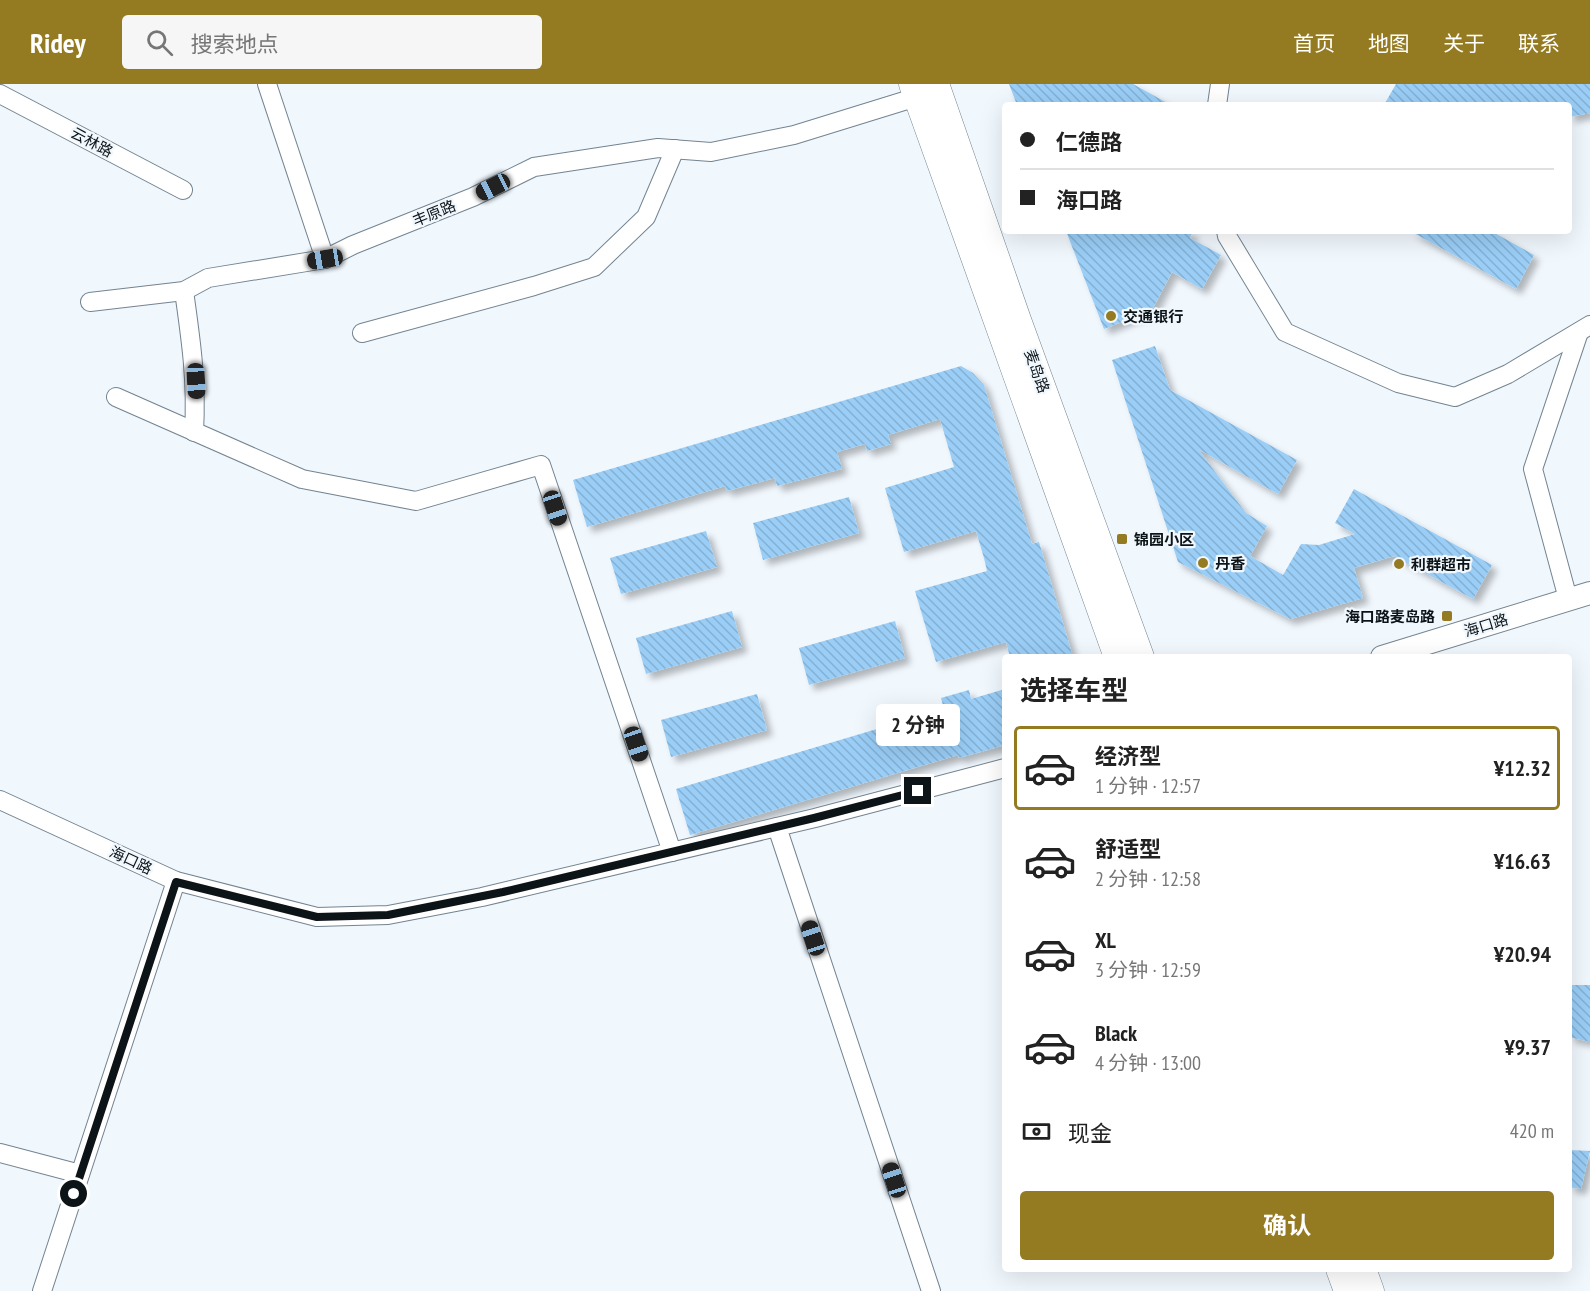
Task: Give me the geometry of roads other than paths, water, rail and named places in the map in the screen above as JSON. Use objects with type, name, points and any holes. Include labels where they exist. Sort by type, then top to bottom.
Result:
[{"type":"main road","name":"麦岛路","points":[[922,88],[1116,654]]},
{"type":"main road","name":"麦岛路","points":[[922,88],[1014,309],[1140,654]]},
{"type":"main road","points":[[1340,1272],[1347,1291]]},
{"type":"main road","points":[[1364,1272],[1371,1291]]},
{"type":"street","points":[[267,84],[325,259]]},
{"type":"street","points":[[1217,102],[1220,84]]},
{"type":"street","name":"丰原路","points":[[90,302],[184,291],[208,278],[325,259],[353,245],[473,197],[534,167],[658,148],[711,152],[794,135],[922,88]]},
{"type":"street","name":"云林路","points":[[0,94],[183,190]]},
{"type":"street","points":[[362,333],[534,286],[594,267],[646,217],[675,149]]},
{"type":"street","points":[[1227,234],[1285,332],[1398,383],[1455,397],[1508,375],[1585,329]]},
{"type":"street","points":[[184,291],[195,365],[194,432]]},
{"type":"street","points":[[1568,599],[1533,469],[1585,329]]},
{"type":"street","points":[[116,397],[302,479],[416,501],[541,465],[672,852]]},
{"type":"street","name":"海口路","points":[[1392,654],[1590,593]]},
{"type":"street","name":"海口路","points":[[0,800],[176,882],[317,917],[388,915],[482,897],[777,827],[1002,769]]},
{"type":"street","points":[[777,827],[931,1291]]},
{"type":"street","points":[[42,1291],[176,882]]},
{"type":"street","points":[[0,1152],[80,1174]]},
{"type":"place","name":"交通银行","points":[[1111,316]]},
{"type":"place","name":"锦园小区","points":[[1122,539]]},
{"type":"place","name":"丹香","points":[[1203,563]]},
{"type":"place","name":"利群超市","points":[[1399,564]]},
{"type":"place","name":"海口路麦岛路","points":[[1447,616]]}]
